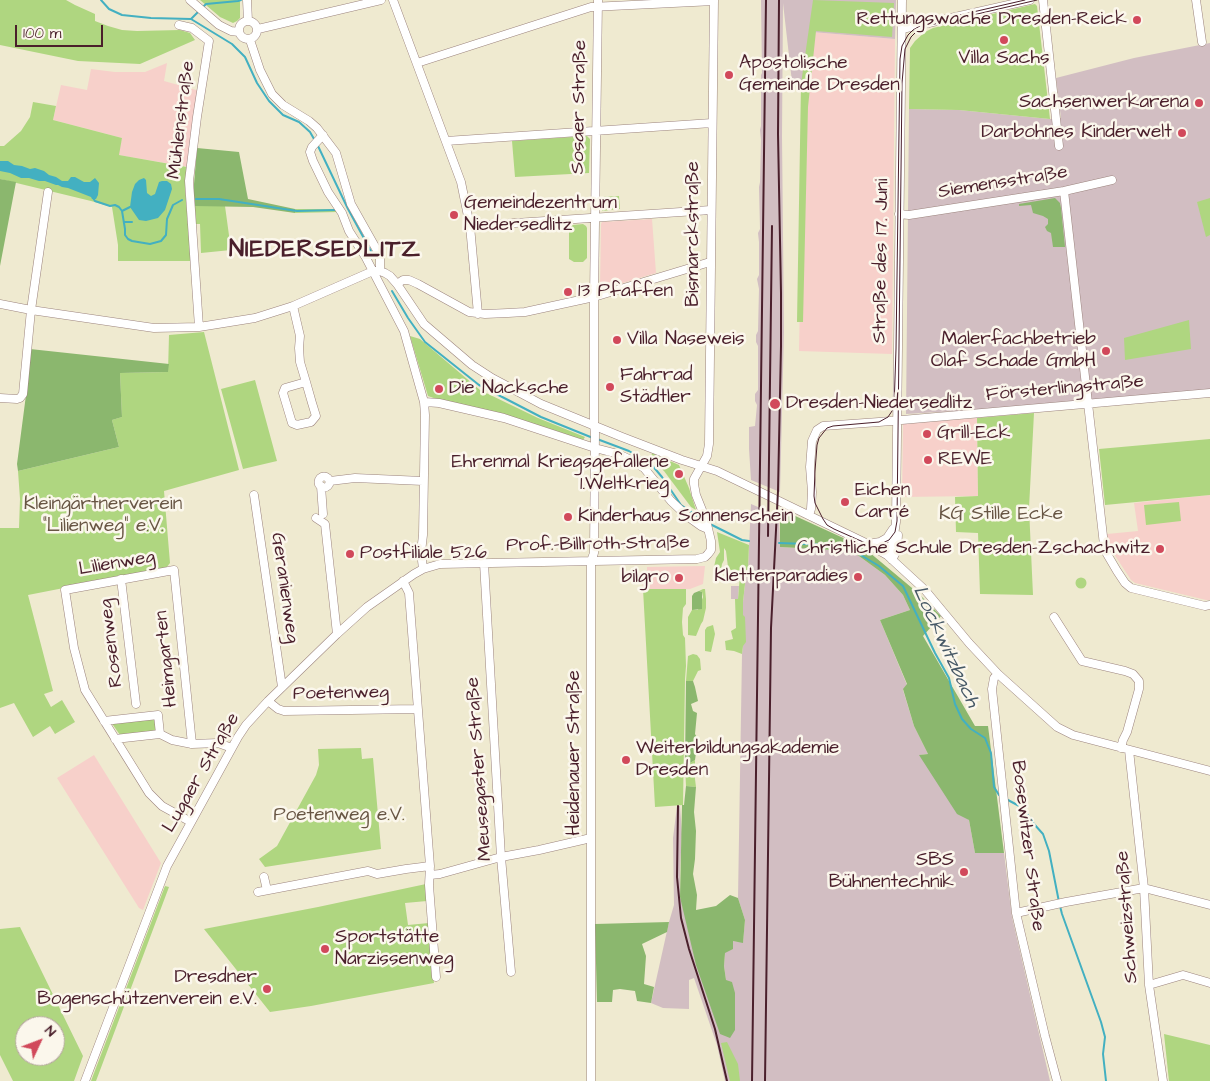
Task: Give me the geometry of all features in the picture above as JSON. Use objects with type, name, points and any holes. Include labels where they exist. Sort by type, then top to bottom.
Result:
[{"type":"street","points":[[190,0],[224,28],[239,32],[244,39],[250,40],[256,35],[258,29]]},
{"type":"street","points":[[258,29],[380,0]]},
{"type":"street","points":[[393,0],[461,182],[470,226],[478,314]]},
{"type":"street","points":[[417,64],[591,8],[598,3],[714,0]]},
{"type":"street","name":"Bismarckstraße","points":[[701,466],[707,456],[709,444],[714,0]]},
{"type":"street","name":"Straße des 17. Juni","points":[[889,557],[897,550],[902,0]]},
{"type":"street","points":[[902,29],[1030,0]]},
{"type":"street","points":[[1042,0],[1059,146]]},
{"type":"street","points":[[1196,0],[1202,42]]},
{"type":"street","points":[[247,3],[248,21]]},
{"type":"street","name":"Sosaer Straße","points":[[595,429],[594,297],[598,3]]},
{"type":"street","points":[[239,32],[240,26],[248,21],[254,23],[258,29]]},
{"type":"street","name":"Mühlenstraße","points":[[179,25],[192,28],[209,41],[189,181],[199,327]]},
{"type":"street","points":[[250,40],[260,70],[272,94],[283,105],[310,121],[319,140],[336,153],[351,204],[378,252],[380,259],[377,271]]},
{"type":"street","points":[[446,141],[712,124]]},
{"type":"street","points":[[319,140],[310,152],[313,161],[328,192],[342,213],[349,231],[377,271],[407,338],[424,402],[423,535],[421,552],[424,568]]},
{"type":"street","name":"Siemensstraße","points":[[899,214],[1064,191],[1112,180]]},
{"type":"street","points":[[1064,191],[1102,534],[1107,554],[1125,583],[1131,588],[1210,606]]},
{"type":"street","points":[[0,398],[17,399],[23,394],[30,310],[48,192]]},
{"type":"street","points":[[470,226],[711,210]]},
{"type":"street","points":[[397,284],[403,280],[409,280],[462,309],[478,314],[525,312],[594,297],[710,262]]},
{"type":"street","points":[[0,304],[154,328],[199,327],[255,318],[293,306],[377,271],[390,276],[424,324],[472,365],[492,378],[541,404],[595,429],[717,471],[868,544],[889,557],[926,590],[969,643],[998,674],[1057,728],[1074,735],[1210,771]]},
{"type":"street","points":[[293,306],[300,336],[300,362],[306,382],[316,416],[311,422],[297,425],[292,423],[283,393],[285,388],[306,382]]},
{"type":"street","name":"Försterlingstraße","points":[[809,515],[812,492],[810,468],[812,441],[817,430],[823,426],[1210,393]]},
{"type":"street","points":[[424,402],[439,403],[504,418],[618,454],[644,468],[686,516],[701,526],[708,528]]},
{"type":"street","name":"Heidenauer Straße","points":[[591,1081],[591,561],[594,553],[595,429]]},
{"type":"street","name":"Prof.-Billroth-Straße","points":[[424,568],[440,564],[701,559],[708,554],[711,540],[694,484],[694,479],[701,466]]},
{"type":"street","points":[[337,634],[325,524],[320,516],[321,486],[326,487],[330,481],[355,478],[423,481]]},
{"type":"street","name":"Geranienweg","points":[[254,495],[282,687]]},
{"type":"street","points":[[868,544],[880,542],[887,538],[896,522]]},
{"type":"street","name":"Meusegaster Straße","points":[[484,563],[501,857],[511,972]]},
{"type":"street","name":"Lugaer Straße","points":[[85,1081],[167,866],[246,725],[337,634],[378,599],[424,568]]},
{"type":"street","name":"Lilienweg","points":[[104,721],[85,690],[74,648],[65,590],[174,570]]},
{"type":"street","name":"Heimgarten","points":[[174,570],[192,744]]},
{"type":"street","name":"Rosenweg","points":[[121,579],[136,711]]},
{"type":"street","points":[[403,581],[409,593],[436,977]]},
{"type":"street","points":[[1054,617],[1082,661],[1125,671],[1133,674],[1138,681],[1139,688],[1123,740],[1125,749]]},
{"type":"street","name":"Bosewitzer Straße","points":[[998,674],[994,678],[992,689],[1016,913],[1057,1081]]},
{"type":"street","name":"Poetenweg","points":[[268,701],[284,711],[417,709]]},
{"type":"street","points":[[160,734],[158,715],[136,711],[104,721],[155,800],[191,822]]},
{"type":"street","points":[[115,739],[160,734],[172,740],[192,744],[218,743],[232,748]]},
{"type":"street","name":"Schweizstraße","points":[[1125,749],[1144,888],[1149,985],[1163,1081]]},
{"type":"street","points":[[258,892],[368,871],[377,874],[406,868],[440,874],[501,857],[591,838]]},
{"type":"street","points":[[264,878],[266,890]]},
{"type":"street","points":[[1016,913],[1144,888],[1210,905]]},
{"type":"street","points":[[1149,985],[1183,975],[1210,982]]},
{"type":"shaded area","points":[[761,0],[896,0],[895,39],[812,32],[804,82],[792,82],[783,3],[784,332],[780,492],[751,480],[749,449],[749,427],[755,426],[757,405],[755,394],[758,390],[758,346],[756,335],[758,331],[759,289],[757,279],[759,275],[758,233],[760,229]]},
{"type":"shaded area","points":[[812,32],[895,39],[892,354],[799,351],[804,82]]},
{"type":"shaded area","points":[[1210,43],[1210,393],[1089,403],[906,414],[909,109],[959,110],[1050,119],[1061,118],[1056,78],[1134,58]]},
{"type":"shaded area","points":[[167,63],[164,81],[200,91],[189,167],[118,155],[122,138],[53,120],[61,85],[87,90],[91,69],[115,72],[145,72]]},
{"type":"shaded area","points":[[652,219],[656,273],[601,288],[602,222]]},
{"type":"shaded area","points":[[977,418],[978,496],[902,497],[903,424]]},
{"type":"shaded area","name":"Christliche Schule Dresden-Zschachwitz","points":[[1210,495],[1210,600],[1135,583],[1131,580],[1112,551],[1107,534],[1138,531],[1134,503]]},
{"type":"shaded area","points":[[751,504],[779,516],[780,547],[852,551],[885,575],[903,595],[910,610],[880,620],[907,685],[903,690],[914,726],[928,754],[920,755],[969,820],[975,853],[1004,853],[1012,917],[1050,1081],[725,1081],[717,1045],[694,978],[689,980],[689,1009],[663,1008],[651,1003],[674,905],[673,838],[677,806],[680,806],[682,834],[680,897],[726,980],[725,952],[733,941],[743,942],[745,920],[738,898],[742,654],[743,602],[748,569]]},
{"type":"shaded area","points":[[705,566],[703,584],[690,589],[643,589],[642,575],[647,571],[647,567]]},
{"type":"shaded area","points":[[731,586],[739,586],[738,599],[731,599]]},
{"type":"shaded area","points":[[94,755],[161,863],[143,910],[139,908],[57,778]]},
{"type":"green space","points":[[0,0],[66,0],[95,14],[95,21],[108,26],[122,30],[137,31],[180,30],[190,33],[195,40],[140,64],[78,61],[0,45]]},
{"type":"green space","points":[[200,0],[240,0],[240,18],[233,23],[220,17]]},
{"type":"green space","points":[[813,0],[894,3],[892,37],[816,31],[808,107],[803,322],[797,322],[801,84]]},
{"type":"green space","points":[[1035,4],[1037,6],[1050,119],[959,110],[909,109],[910,48],[925,32],[933,28]]},
{"type":"green space","points":[[33,102],[56,106],[53,120],[122,138],[119,155],[187,167],[185,187],[191,261],[118,261],[118,245],[112,207],[0,179],[0,146],[4,146],[21,131],[30,117]]},
{"type":"green space","points":[[587,136],[590,139],[589,173],[515,177],[512,141]]},
{"type":"green space","points":[[197,148],[239,152],[248,199],[295,209],[295,213],[253,207],[194,206],[193,196]]},
{"type":"green space","points":[[0,179],[16,182],[0,266]]},
{"type":"green space","points":[[619,196],[620,209],[602,211],[602,197]]},
{"type":"green space","points":[[1055,198],[1060,203],[1065,247],[1053,247],[1051,233],[1045,227],[1048,224],[1048,219],[1033,213],[1031,205],[1019,206],[1019,204]]},
{"type":"green space","points":[[1210,198],[1210,235],[1206,237],[1197,202]]},
{"type":"green space","points":[[194,206],[225,206],[231,250],[201,253],[200,224],[196,224]]},
{"type":"green space","points":[[295,209],[335,209],[338,212],[295,213]]},
{"type":"green space","points":[[583,224],[587,228],[587,258],[583,262],[574,262],[569,259],[569,229],[573,225]]},
{"type":"green space","points":[[1189,320],[1191,349],[1125,360],[1124,338]]},
{"type":"green space","name":"Kleingärtnerverein \"Lilienweg\" e.V.","points":[[204,332],[239,470],[164,491],[170,563],[166,568],[28,595],[53,691],[44,694],[51,707],[62,700],[75,722],[55,734],[50,726],[33,737],[14,703],[0,708],[0,528],[19,528],[20,499],[18,471],[119,447],[112,420],[122,417],[120,373],[168,372],[169,335]]},
{"type":"green space","points":[[410,336],[420,339],[480,390],[538,418],[585,437],[583,440],[528,422],[445,402],[428,396]]},
{"type":"green space","points":[[30,349],[169,364],[168,372],[120,373],[122,417],[112,420],[119,447],[18,471],[17,464]]},
{"type":"green space","points":[[255,380],[277,461],[243,469],[221,389]]},
{"type":"green space","name":"KG Stille Ecke","points":[[1034,413],[1029,508],[1033,595],[980,594],[978,533],[956,532],[955,497],[978,496],[977,418]]},
{"type":"green space","points":[[1210,439],[1210,495],[1105,505],[1099,449]]},
{"type":"green space","points":[[652,453],[679,465],[696,510],[691,507],[664,471],[651,459]]},
{"type":"green space","points":[[1179,502],[1181,521],[1146,525],[1144,505]]},
{"type":"green space","points":[[780,509],[863,547],[918,593],[941,616],[923,636],[975,726],[988,726],[1004,853],[975,853],[969,820],[957,814],[919,755],[928,754],[914,726],[903,689],[907,684],[880,620],[910,610],[903,595],[885,575],[852,551],[780,547]]},
{"type":"green space","points":[[717,532],[749,545],[748,569],[743,602],[746,642],[743,646],[742,654],[726,650],[725,641],[733,639],[731,631],[736,628],[735,599],[738,599],[740,575],[728,567],[724,548],[724,560],[718,581],[715,576],[714,567],[720,552]]},
{"type":"green space","points":[[1081,577],[1087,583],[1081,589],[1075,583]]},
{"type":"green space","points":[[643,589],[686,589],[686,604],[683,608],[682,622],[685,638],[686,666],[683,805],[655,807]]},
{"type":"green space","points":[[705,589],[706,608],[703,621],[696,636],[688,635],[688,617],[692,610],[698,610],[703,597],[702,592],[699,591]]},
{"type":"green space","points":[[699,591],[702,592],[702,609],[692,610],[692,596]]},
{"type":"green space","points":[[713,625],[715,634],[711,652],[705,651],[705,630]]},
{"type":"green space","points":[[697,655],[700,659],[701,670],[698,671],[693,681],[686,681],[688,656]]},
{"type":"green space","points":[[686,681],[693,681],[698,701],[691,704],[693,711],[697,713],[695,734],[698,739],[695,760],[685,766]]},
{"type":"green space","points":[[155,718],[157,729],[153,731],[120,735],[113,725],[113,723]]},
{"type":"green space","name":"Poetenweg e.V.","points":[[361,748],[362,759],[373,758],[381,849],[265,867],[259,859],[277,846],[316,775],[319,765],[318,749]]},
{"type":"green space","points":[[695,760],[696,787],[686,786],[685,766]]},
{"type":"green space","points":[[686,786],[696,787],[694,812],[696,831],[693,874],[697,895],[696,910],[716,906],[730,895],[738,898],[745,920],[743,943],[733,941],[733,949],[725,953],[726,980],[732,982],[735,993],[735,1030],[730,1038],[720,1034],[696,965],[680,897],[682,805],[684,805]]},
{"type":"green space","name":"Sportstätte Narzissenweg","points":[[426,884],[427,901],[405,903],[408,925],[429,923],[434,983],[270,1012],[204,929],[318,907]]},
{"type":"green space","points":[[165,886],[169,887],[96,1081],[91,1081]]},
{"type":"green space","points":[[669,922],[667,932],[642,944],[646,956],[644,984],[654,987],[651,1003],[637,1001],[635,991],[620,989],[613,990],[612,1002],[597,1002],[595,924]]},
{"type":"green space","points":[[20,927],[63,1016],[15,1016],[15,1066],[65,1066],[65,1019],[83,1056],[74,1081],[13,1081],[0,1055],[0,929]]},
{"type":"green space","points":[[1164,1034],[1210,1045],[1210,1081],[1169,1081]]},
{"type":"green space","points":[[727,1042],[738,1064],[740,1081],[730,1081],[721,1043]]},
{"type":"water","points":[[0,161],[8,161],[14,165],[30,169],[35,168],[62,181],[68,181],[71,177],[75,177],[84,182],[90,182],[95,178],[99,183],[98,195],[96,199],[92,199],[68,188],[45,181],[21,178],[0,171]]},
{"type":"water","points":[[144,178],[146,180],[147,193],[151,196],[155,194],[159,182],[162,181],[167,181],[171,184],[172,189],[165,210],[158,218],[146,221],[139,220],[130,207],[135,184]]},
{"type":"waterway","name":"Lockwitzbach","points":[[101,0],[109,9],[122,15],[191,19],[232,44],[245,57],[257,83],[269,101],[283,115],[299,122],[310,132],[314,139]]},
{"type":"waterway","points":[[203,7],[206,4],[241,0]]},
{"type":"waterway","points":[[191,19],[200,10]]},
{"type":"waterway","name":"Lockwitzbach","points":[[318,146],[348,209],[373,255]]},
{"type":"waterway","points":[[93,198],[95,201],[119,207],[122,211],[125,235],[128,239],[150,244],[161,241],[166,235],[167,219],[173,205],[182,200]]},
{"type":"waterway","points":[[196,199],[219,199],[297,211],[335,210]]},
{"type":"waterway","points":[[122,211],[130,207]]},
{"type":"waterway","points":[[124,222],[132,222]]},
{"type":"waterway","name":"Lockwitzbach","points":[[392,291],[425,342],[479,385],[541,417],[593,438]]},
{"type":"waterway","name":"Lockwitzbach","points":[[597,439],[629,451],[651,464],[681,505],[702,519]]},
{"type":"waterway","name":"Lockwitzbach","points":[[710,524],[742,540],[749,541]]},
{"type":"waterway","name":"Lockwitzbach","points":[[779,543],[834,545],[854,551],[879,566],[903,586],[949,678],[955,704],[962,719],[971,729],[985,738],[991,753],[994,787],[1001,796]]},
{"type":"waterway","name":"Lockwitzbach","points":[[1006,799],[1023,808],[1043,834],[1049,851],[1059,902]]},
{"type":"waterway","name":"Lockwitzbach","points":[[1060,906],[1105,1037],[1103,1054],[1106,1081]]},
{"type":"tram line","points":[[1025,0],[925,23],[913,30],[902,46],[900,59],[894,408],[888,417],[879,422],[827,428],[819,438],[817,445],[815,471],[815,503],[827,525],[870,545],[878,545],[889,540],[895,532],[897,521],[902,83],[905,49],[911,37],[926,26],[1037,0]]},
{"type":"railway","points":[[752,1081],[766,0]]},
{"type":"railway","points":[[765,1081],[771,628],[778,491],[781,346],[778,134],[779,0]]},
{"type":"railway","points":[[768,536],[772,226]]},
{"type":"railway","points":[[678,806],[677,877],[681,918],[715,1029],[727,1081]]},
{"type":"place","name":"Rettungswache Dresden-Reick","points":[[1137,20]]},
{"type":"place","name":"Villa Sachs","points":[[1004,40]]},
{"type":"place","name":"Apostolische Gemeinde Dresden","points":[[729,75]]},
{"type":"place","name":"Sachsenwerkarena","points":[[1199,103]]},
{"type":"place","name":"Darbohnes Kinderwelt","points":[[1182,133]]},
{"type":"place","name":"Gemeindezentrum Niedersedlitz","points":[[454,215]]},
{"type":"place","name":"13 Pfaffen","points":[[568,292]]},
{"type":"place","name":"Villa Naseweis","points":[[617,340]]},
{"type":"place","name":"Malerfachbetrieb Olaf Schade GmbH","points":[[1106,351]]},
{"type":"place","name":"Fahrrad Städtler","points":[[610,387]]},
{"type":"place","name":"Die Nacksche","points":[[439,389]]},
{"type":"place","name":"Dresden-Niedersedlitz","points":[[775,404]]},
{"type":"place","name":"Grill-Eck","points":[[927,434]]},
{"type":"place","name":"REWE","points":[[928,460]]},
{"type":"place","name":"Ehrenmal Kriegsgefallene 1.Weltkrieg","points":[[679,474]]},
{"type":"place","name":"Eichen Carré","points":[[845,502]]},
{"type":"place","name":"Kinderhaus Sonnenschein","points":[[568,517]]},
{"type":"place","name":"Christliche Schule Dresden-Zschachwitz","points":[[1160,549]]},
{"type":"place","name":"Postfiliale 526","points":[[350,554]]},
{"type":"place","name":"Kletterparadies","points":[[858,577]]},
{"type":"place","name":"bilgro","points":[[679,578]]},
{"type":"place","name":"Weiterbildungsakademie Dresden","points":[[626,760]]},
{"type":"place","name":"SBS Bühnentechnik","points":[[964,872]]},
{"type":"place","name":"Sportstätte Narzissenweg","points":[[325,949]]},
{"type":"place","name":"Dresdner Bogenschützenverein e.V.","points":[[267,989]]},
{"type":"district","name":"NIEDERSEDLITZ","points":[[325,251]]}]
